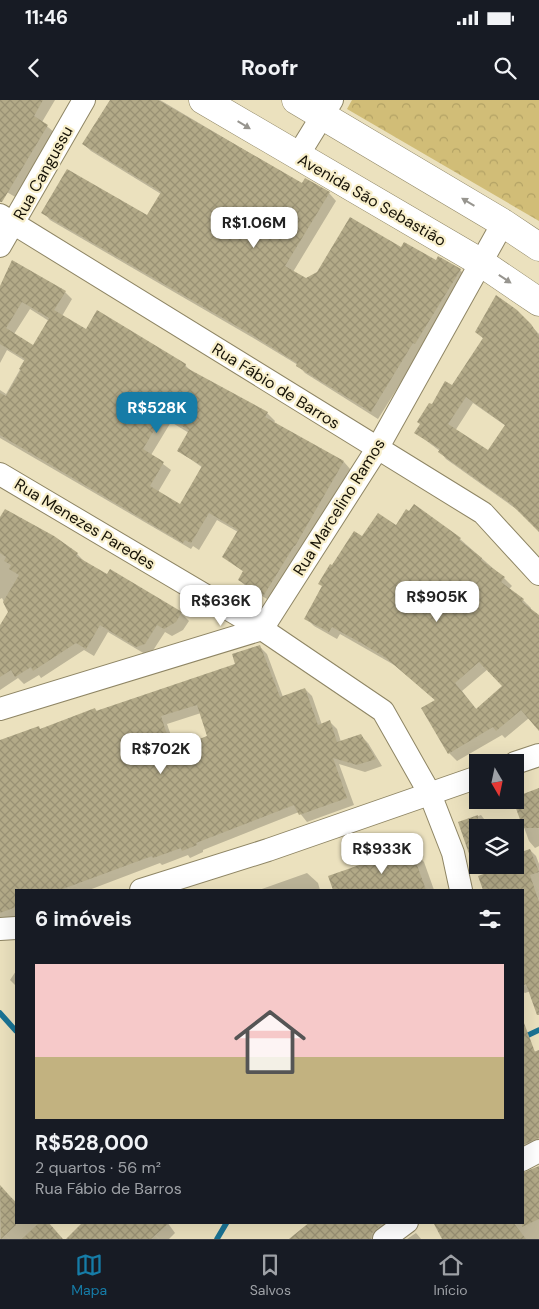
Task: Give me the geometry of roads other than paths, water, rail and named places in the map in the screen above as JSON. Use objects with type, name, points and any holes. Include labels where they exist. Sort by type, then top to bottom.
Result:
[{"type":"street","name":"Rua Cangussu","points":[[0,246],[7,219],[84,100]]},
{"type":"street","name":"Avenida São Sebastião","points":[[203,100],[297,157],[480,262],[539,302]]},
{"type":"street","points":[[296,100],[327,108],[539,247]]},
{"type":"street","points":[[297,157],[327,108]]},
{"type":"street","name":"Rua Fábio de Barros","points":[[7,219],[483,513],[539,574]]},
{"type":"street","name":"Rua Marcelino Ramos","points":[[262,629],[377,449],[503,223]]},
{"type":"street","name":"Rua Menezes Paredes","points":[[0,474],[262,629],[383,711],[430,794],[452,853],[461,889]]},
{"type":"street","points":[[0,709],[262,629]]},
{"type":"street","points":[[524,760],[539,755]]},
{"type":"street","points":[[144,889],[268,850],[469,780]]},
{"type":"street","points":[[0,929],[15,928]]},
{"type":"street","points":[[524,1159],[539,1151]]},
{"type":"street","points":[[384,1239],[404,1224]]},
{"type":"waterway","points":[[0,1013],[15,1030]]},
{"type":"waterway","points":[[524,1037],[539,1030]]},
{"type":"waterway","points":[[217,1239],[226,1224]]}]
